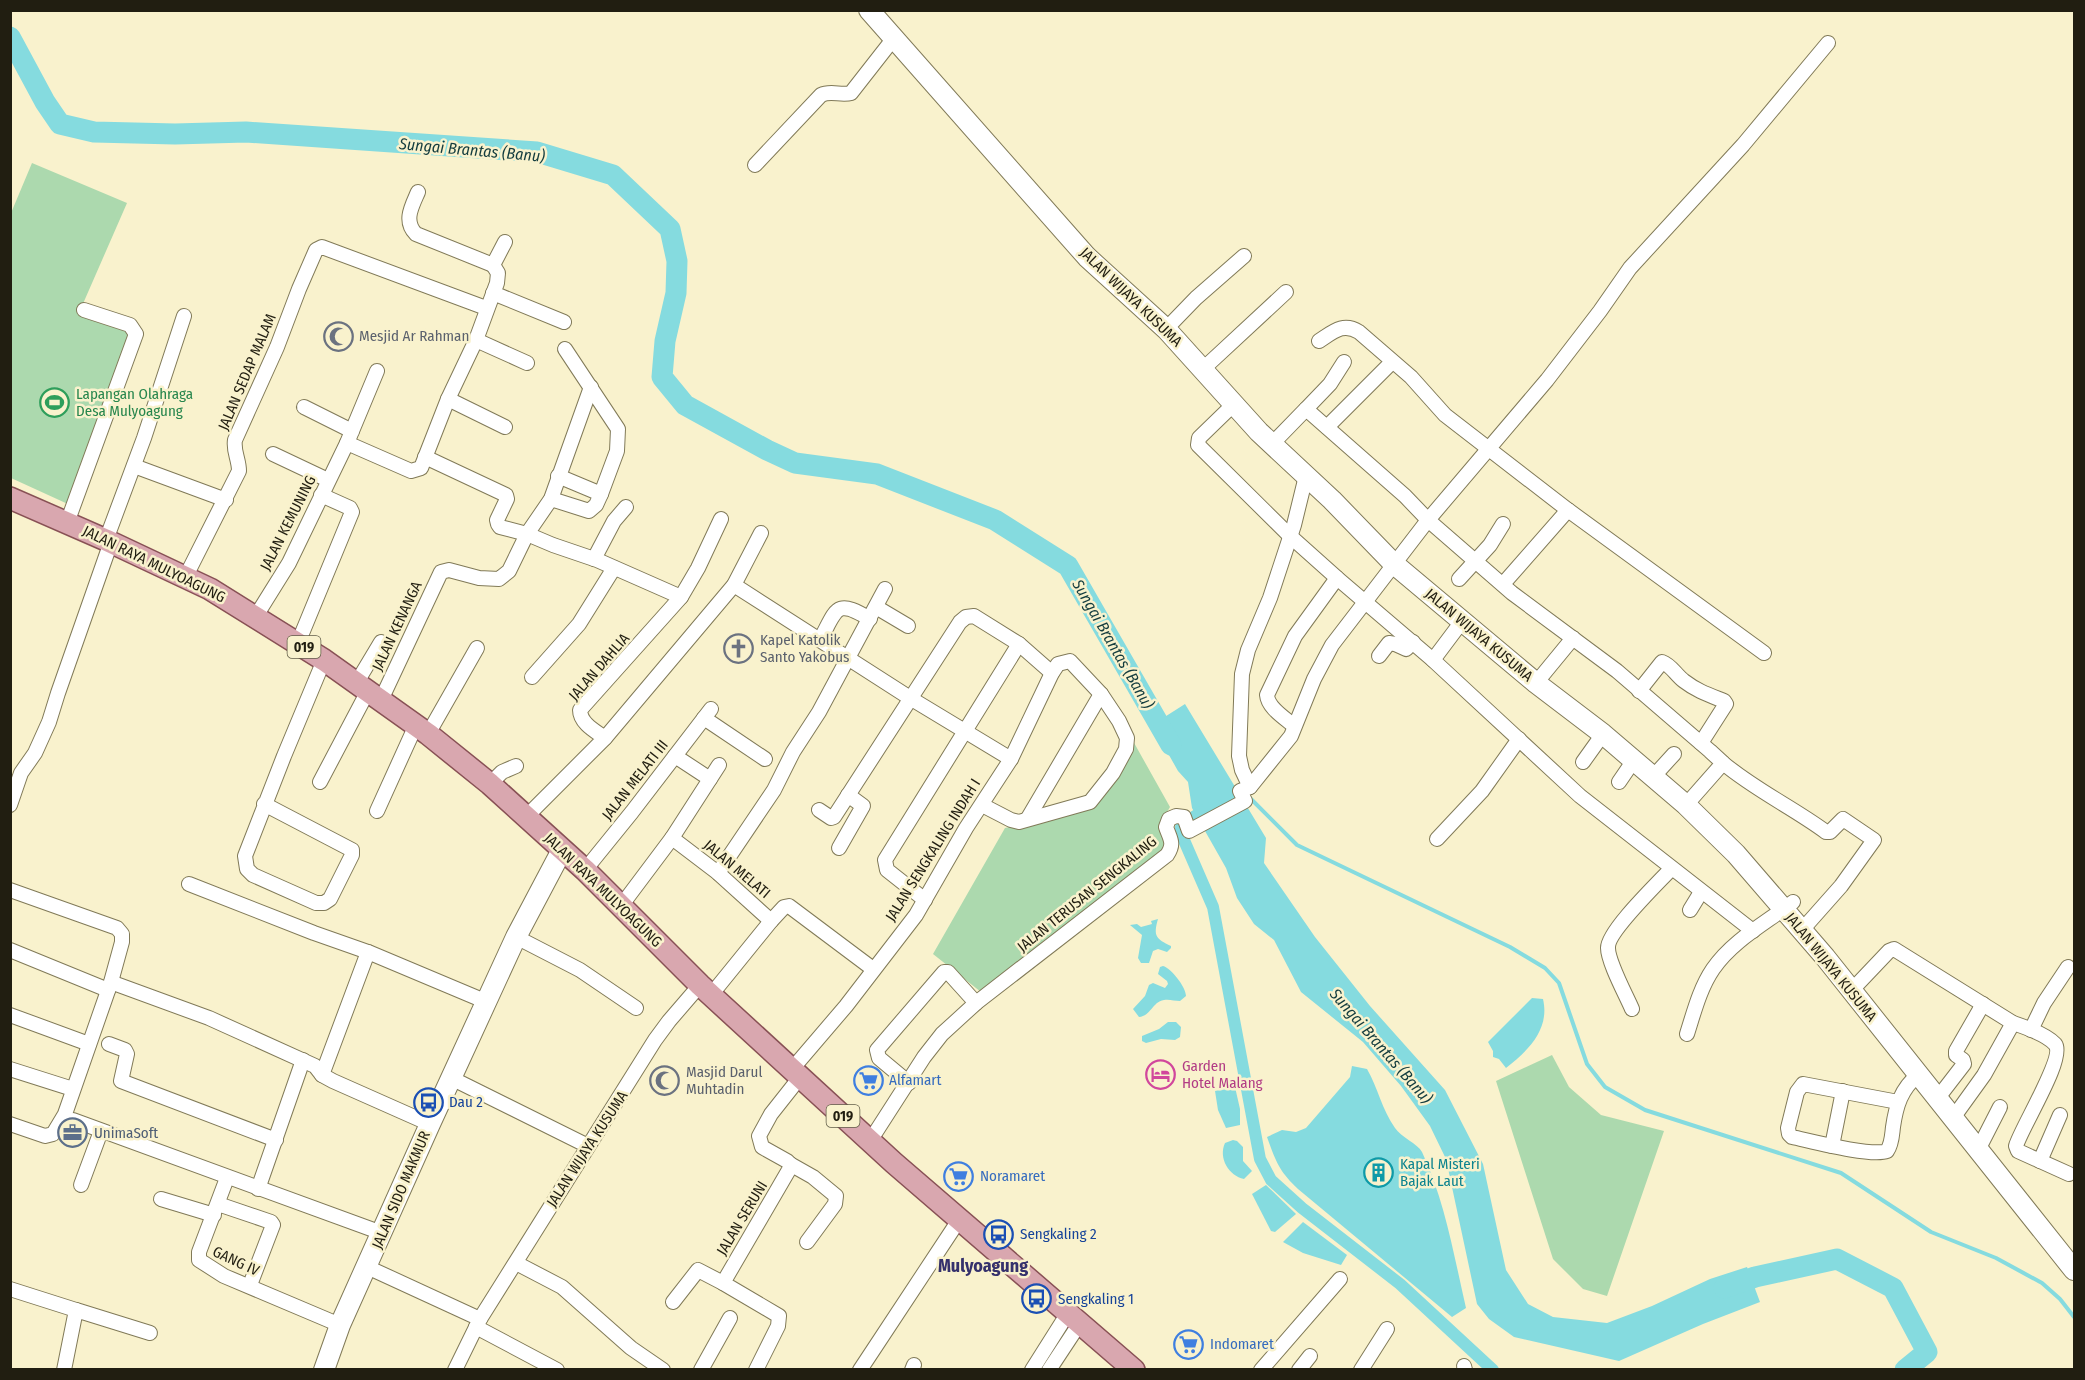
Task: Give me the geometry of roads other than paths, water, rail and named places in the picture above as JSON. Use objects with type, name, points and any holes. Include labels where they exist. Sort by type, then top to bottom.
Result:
[{"type":"main road","name":"JALAN WIJAYA KUSUMA","points":[[869,10],[1087,257],[1166,329],[1233,405],[1394,564],[1536,684],[1634,760],[1686,805],[1789,905],[1802,930],[1937,1099],[1953,1118],[1984,1139],[2073,1264]]},
{"type":"main road","name":"JALAN RAYA MULYOAGUNG","points":[[10,498],[186,576],[298,643],[422,729],[490,784],[585,870],[706,990],[870,1141],[1134,1370]]},
{"type":"main road","name":"JALAN SIDO MAKMUR","points":[[324,1370],[340,1325],[451,1078],[516,937],[562,850]]},
{"type":"street","points":[[755,165],[821,95],[851,93],[894,38]]},
{"type":"street","name":"JALAN TERUSAN SENGKALING","points":[[870,1141],[932,1044],[976,1003],[1167,855],[1173,840],[1166,823],[1176,816],[1188,825],[1244,794],[1291,736],[1314,679],[1332,645],[1365,600],[1428,520],[1547,380],[1630,268],[1743,145],[1828,43]]},
{"type":"street","points":[[304,407],[349,437],[411,471],[421,468],[448,399],[476,340],[499,278],[493,265],[416,234],[411,229],[409,218],[418,192]]},
{"type":"street","points":[[493,265],[505,242]]},
{"type":"street","name":"JALAN SEDAP MALAM","points":[[186,576],[239,471],[239,459],[234,450],[236,440],[278,346],[316,250],[322,247],[486,308]]},
{"type":"street","points":[[1166,329],[1196,298],[1244,256]]},
{"type":"street","points":[[1203,369],[1286,292]]},
{"type":"street","points":[[493,293],[564,322]]},
{"type":"street","points":[[67,523],[136,334],[130,325],[84,310]]},
{"type":"street","points":[[10,805],[16,770],[35,753],[50,722],[184,316]]},
{"type":"street","points":[[1319,341],[1340,328],[1353,328],[1411,377],[1445,415],[1568,510],[1764,653]]},
{"type":"street","points":[[476,340],[527,363]]},
{"type":"street","points":[[551,499],[589,511],[596,505],[617,451],[618,429],[565,349]]},
{"type":"street","points":[[1272,444],[1329,384],[1344,362]]},
{"type":"street","points":[[1327,427],[1392,362]]},
{"type":"street","name":"JALAN KEMUNING","points":[[256,616],[289,562],[349,437],[377,371]]},
{"type":"street","points":[[527,534],[551,499],[591,387]]},
{"type":"street","points":[[448,399],[505,427]]},
{"type":"street","points":[[1233,405],[1199,438],[1198,445],[1290,536],[1413,642],[1580,796],[1753,931]]},
{"type":"street","points":[[1306,409],[1476,562],[1639,691],[1751,785],[1808,818],[1826,832],[1830,832],[1843,819],[1874,840],[1840,886],[1802,930]]},
{"type":"street","points":[[273,454],[328,480]]},
{"type":"street","points":[[425,457],[504,494],[507,500],[497,520],[498,525],[594,559],[681,597]]},
{"type":"street","points":[[134,466],[225,500]]},
{"type":"street","points":[[558,476],[601,494]]},
{"type":"street","points":[[1244,794],[1239,756],[1242,674],[1248,650],[1270,598],[1306,476]]},
{"type":"street","points":[[298,643],[352,512],[350,508],[321,495]]},
{"type":"street","points":[[594,559],[614,521],[626,507]]},
{"type":"street","points":[[1503,584],[1568,510]]},
{"type":"street","name":"JALAN DAHLIA","points":[[605,738],[584,723],[579,714],[580,710],[681,597],[698,568],[721,519]]},
{"type":"street","points":[[1459,579],[1476,562],[1503,524]]},
{"type":"street","points":[[526,817],[605,738],[734,585],[762,533]]},
{"type":"street","name":"JALAN KENANGA","points":[[369,691],[441,572],[449,570],[479,578],[499,579],[509,571],[527,534]]},
{"type":"street","points":[[532,677],[579,624],[614,568]]},
{"type":"street","points":[[1294,726],[1267,701],[1267,695],[1295,636],[1336,578]]},
{"type":"street","points":[[734,585],[964,732],[1011,759]]},
{"type":"street","points":[[718,873],[774,790],[793,752],[819,712],[849,658],[885,589]]},
{"type":"street","points":[[820,640],[836,611],[843,606],[873,613],[908,626]]},
{"type":"street","points":[[819,810],[833,818],[960,621],[974,616],[1055,669],[1070,661],[1101,694],[1119,721],[1128,743],[1113,773],[1090,802],[1019,822],[982,805]]},
{"type":"street","points":[[1433,660],[1462,620]]},
{"type":"street","points":[[1536,684],[1573,638]]},
{"type":"street","points":[[320,783],[369,691],[381,642]]},
{"type":"street","points":[[1379,656],[1389,643],[1406,649],[1413,642]]},
{"type":"street","points":[[925,900],[887,870],[885,860],[1019,644]]},
{"type":"street","points":[[377,811],[422,729],[477,648]]},
{"type":"street","points":[[264,804],[352,850],[352,855],[330,899],[324,903],[316,903],[258,878],[247,869],[245,856],[264,804],[324,660]]},
{"type":"street","points":[[1639,691],[1660,663],[1664,662],[1682,680],[1700,692],[1724,701],[1726,704],[1701,743]]},
{"type":"street","name":"JALAN SENGKALING INDAH I","points":[[797,1072],[925,900],[966,828],[1011,759],[1055,669]]},
{"type":"street","points":[[1028,818],[1101,694]]},
{"type":"street","name":"JALAN MELATI III","points":[[585,870],[708,713],[765,759]]},
{"type":"street","points":[[1583,762],[1603,734]]},
{"type":"street","points":[[1437,839],[1482,791],[1519,740]]},
{"type":"street","points":[[1653,777],[1674,753]]},
{"type":"street","points":[[675,756],[710,779]]},
{"type":"street","points":[[1619,782],[1634,760]]},
{"type":"street","points":[[1686,805],[1723,763]]},
{"type":"street","points":[[621,906],[672,838],[719,765]]},
{"type":"street","points":[[490,784],[502,772],[516,766]]},
{"type":"street","points":[[838,848],[863,806],[848,795]]},
{"type":"street","name":"JALAN MELATI","points":[[672,838],[718,873],[771,921],[706,990]]},
{"type":"street","points":[[1632,1009],[1609,955],[1609,941],[1616,929],[1671,869]]},
{"type":"street","points":[[189,884],[368,952],[487,1002]]},
{"type":"street","points":[[10,890],[117,928],[122,934],[112,987],[65,1114],[52,1135],[45,1136],[10,1124]]},
{"type":"street","points":[[1690,910],[1701,892]]},
{"type":"street","points":[[1686,1034],[1713,968],[1737,943],[1789,905]]},
{"type":"street","points":[[771,921],[783,907],[789,906],[873,969]]},
{"type":"street","points":[[516,937],[580,970],[636,1008]]},
{"type":"street","points":[[10,950],[112,987],[209,1018],[303,1060],[315,1066],[322,1075],[430,1124]]},
{"type":"street","points":[[1851,991],[1889,951],[1894,950],[2013,1023],[2054,1043],[2058,1052],[2016,1146],[2018,1151],[2042,1156],[2069,1174]]},
{"type":"street","points":[[322,1075],[368,952]]},
{"type":"street","points":[[2031,1030],[2068,966]]},
{"type":"street","points":[[909,1083],[879,1058],[877,1050],[944,972],[948,972],[976,1003]]},
{"type":"street","name":"JALAN WIJAYA KUSUMA","points":[[455,1370],[478,1323],[662,1030],[706,990]]},
{"type":"street","points":[[1937,1099],[1964,1064],[1963,1060],[1956,1055],[1956,1051],[1983,1004]]},
{"type":"street","points":[[10,1015],[89,1044]]},
{"type":"street","points":[[1953,1118],[1984,1075],[2013,1023]]},
{"type":"street","points":[[110,1044],[125,1050],[127,1054],[121,1081],[276,1140]]},
{"type":"street","points":[[258,1189],[303,1060]]},
{"type":"street","points":[[10,1069],[73,1089]]},
{"type":"street","points":[[797,1072],[759,1136],[762,1147],[813,1177],[837,1196],[835,1204],[807,1242]]},
{"type":"street","points":[[1898,1102],[1806,1084],[1800,1085],[1788,1128],[1790,1136],[1833,1146],[1877,1152],[1887,1151],[1891,1144],[1898,1102],[1912,1080],[1918,1075]]},
{"type":"street","points":[[451,1078],[588,1146]]},
{"type":"street","points":[[1833,1146],[1843,1091]]},
{"type":"street","points":[[1984,1139],[2000,1107]]},
{"type":"street","points":[[2042,1156],[2060,1115]]},
{"type":"street","points":[[73,1120],[382,1233]]},
{"type":"street","points":[[81,1185],[101,1131]]},
{"type":"street","name":"JALAN SERUNI","points":[[723,1283],[788,1173],[790,1164]]},
{"type":"street","name":"GANG IV","points":[[227,1178],[198,1256],[199,1260],[224,1276],[340,1325]]},
{"type":"street","points":[[161,1199],[216,1209],[272,1224],[273,1230],[250,1286]]},
{"type":"street","points":[[860,1370],[959,1220]]},
{"type":"street","points":[[516,1263],[562,1287],[631,1348],[663,1370]]},
{"type":"street","points":[[368,1267],[478,1323],[557,1370]]},
{"type":"street","points":[[673,1302],[698,1270],[779,1316],[778,1326],[756,1370]]},
{"type":"street","points":[[1261,1370],[1340,1279]]},
{"type":"street","points":[[10,1288],[150,1333]]},
{"type":"street","points":[[64,1370],[76,1310]]},
{"type":"street","points":[[701,1370],[730,1318]]},
{"type":"street","points":[[1032,1370],[1074,1318]]},
{"type":"street","points":[[1049,1370],[1074,1318]]},
{"type":"street","points":[[1360,1370],[1387,1329]]},
{"type":"street","points":[[1299,1370],[1310,1356]]},
{"type":"water","points":[[1185,704],[1266,838],[1264,863],[1315,937],[1370,1006],[1445,1090],[1483,1164],[1506,1270],[1528,1304],[1553,1317],[1607,1323],[1652,1306],[1710,1279],[1747,1267],[1760,1302],[1619,1361],[1514,1337],[1489,1319],[1477,1304],[1446,1159],[1430,1126],[1401,1086],[1363,1042],[1301,992],[1274,940],[1254,924],[1237,898],[1226,868],[1192,808],[1188,782],[1178,771],[1152,725]]},
{"type":"water","points":[[1158,919],[1157,936],[1171,948],[1167,952],[1158,949],[1153,951],[1149,963],[1141,963],[1138,958],[1142,935],[1130,925],[1137,924],[1141,927],[1152,924],[1151,921]]},
{"type":"water","points":[[1163,966],[1178,978],[1186,996],[1180,1001],[1160,1001],[1146,1014],[1139,1017],[1133,1009],[1145,996],[1149,985],[1153,983],[1165,988],[1168,984],[1158,974],[1160,967]]},
{"type":"water","points":[[1532,998],[1543,999],[1543,1020],[1540,1029],[1530,1046],[1506,1068],[1499,1059],[1493,1057],[1493,1051],[1488,1042]]},
{"type":"water","points":[[1168,1022],[1176,1022],[1181,1027],[1180,1037],[1175,1040],[1161,1039],[1146,1043],[1142,1041],[1142,1036],[1159,1029]]},
{"type":"water","points":[[1352,1066],[1367,1069],[1391,1121],[1398,1131],[1420,1149],[1430,1171],[1448,1229],[1466,1308],[1452,1317],[1298,1189],[1286,1177],[1273,1153],[1267,1137],[1282,1130],[1296,1132],[1306,1128],[1350,1077]]},
{"type":"water","points":[[1235,1087],[1240,1109],[1240,1125],[1226,1128],[1218,1110],[1215,1091]]},
{"type":"water","points":[[1233,1140],[1243,1147],[1243,1161],[1252,1171],[1244,1179],[1234,1174],[1226,1166],[1224,1160],[1225,1143]]},
{"type":"water","points":[[1266,1185],[1296,1214],[1275,1232],[1271,1231],[1252,1194]]},
{"type":"water","points":[[1303,1222],[1347,1255],[1341,1265],[1303,1253],[1283,1242]]},
{"type":"waterway","name":"Sungai Brantas (Banu)","points":[[10,37],[45,102],[60,124],[94,132],[175,134],[246,132],[537,152],[613,175],[670,229],[677,261],[676,293],[665,341],[662,377],[685,405],[795,463],[877,474],[995,520],[1068,566],[1171,745]]},
{"type":"waterway","points":[[1249,797],[1297,845],[1510,947],[1545,968],[1559,983],[1587,1064],[1605,1087],[1645,1110],[1841,1173],[1931,1232],[1996,1258],[2042,1283],[2060,1299],[2074,1317]]},
{"type":"waterway","points":[[1208,808],[1182,824],[1180,831],[1213,907],[1260,1159],[1271,1180],[1302,1208],[1400,1284],[1493,1370]]},
{"type":"waterway","name":"Sungai Brantas (Banu)","points":[[1724,1288],[1755,1277],[1837,1259],[1893,1288],[1927,1352],[1905,1370]]},
{"type":"place","name":"Mesjid Ar Rahman","points":[[338,336]]},
{"type":"place","name":"Lapangan Olahraga Desa Mulyoagung","points":[[55,403]]},
{"type":"place","name":"Kapel Katolik Santo Yakobus","points":[[739,649]]},
{"type":"place","name":"Garden Hotel Malang","points":[[1161,1075]]},
{"type":"place","name":"Alfamart","points":[[868,1080]]},
{"type":"place","name":"Masjid Darul Muhtadin","points":[[665,1081]]},
{"type":"place","name":"Dau 2","points":[[428,1102]]},
{"type":"place","name":"UnimaSoft","points":[[73,1133]]},
{"type":"place","name":"Kapal Misteri Bajak Laut","points":[[1379,1173]]},
{"type":"place","name":"Noramaret","points":[[959,1176]]},
{"type":"place","name":"Sengkaling 2","points":[[999,1234]]},
{"type":"place","name":"Sengkaling 1","points":[[1037,1299]]},
{"type":"place","name":"Indomaret","points":[[1189,1344]]},
{"type":"district","name":"Mulyoagung","points":[[983,1266]]}]
